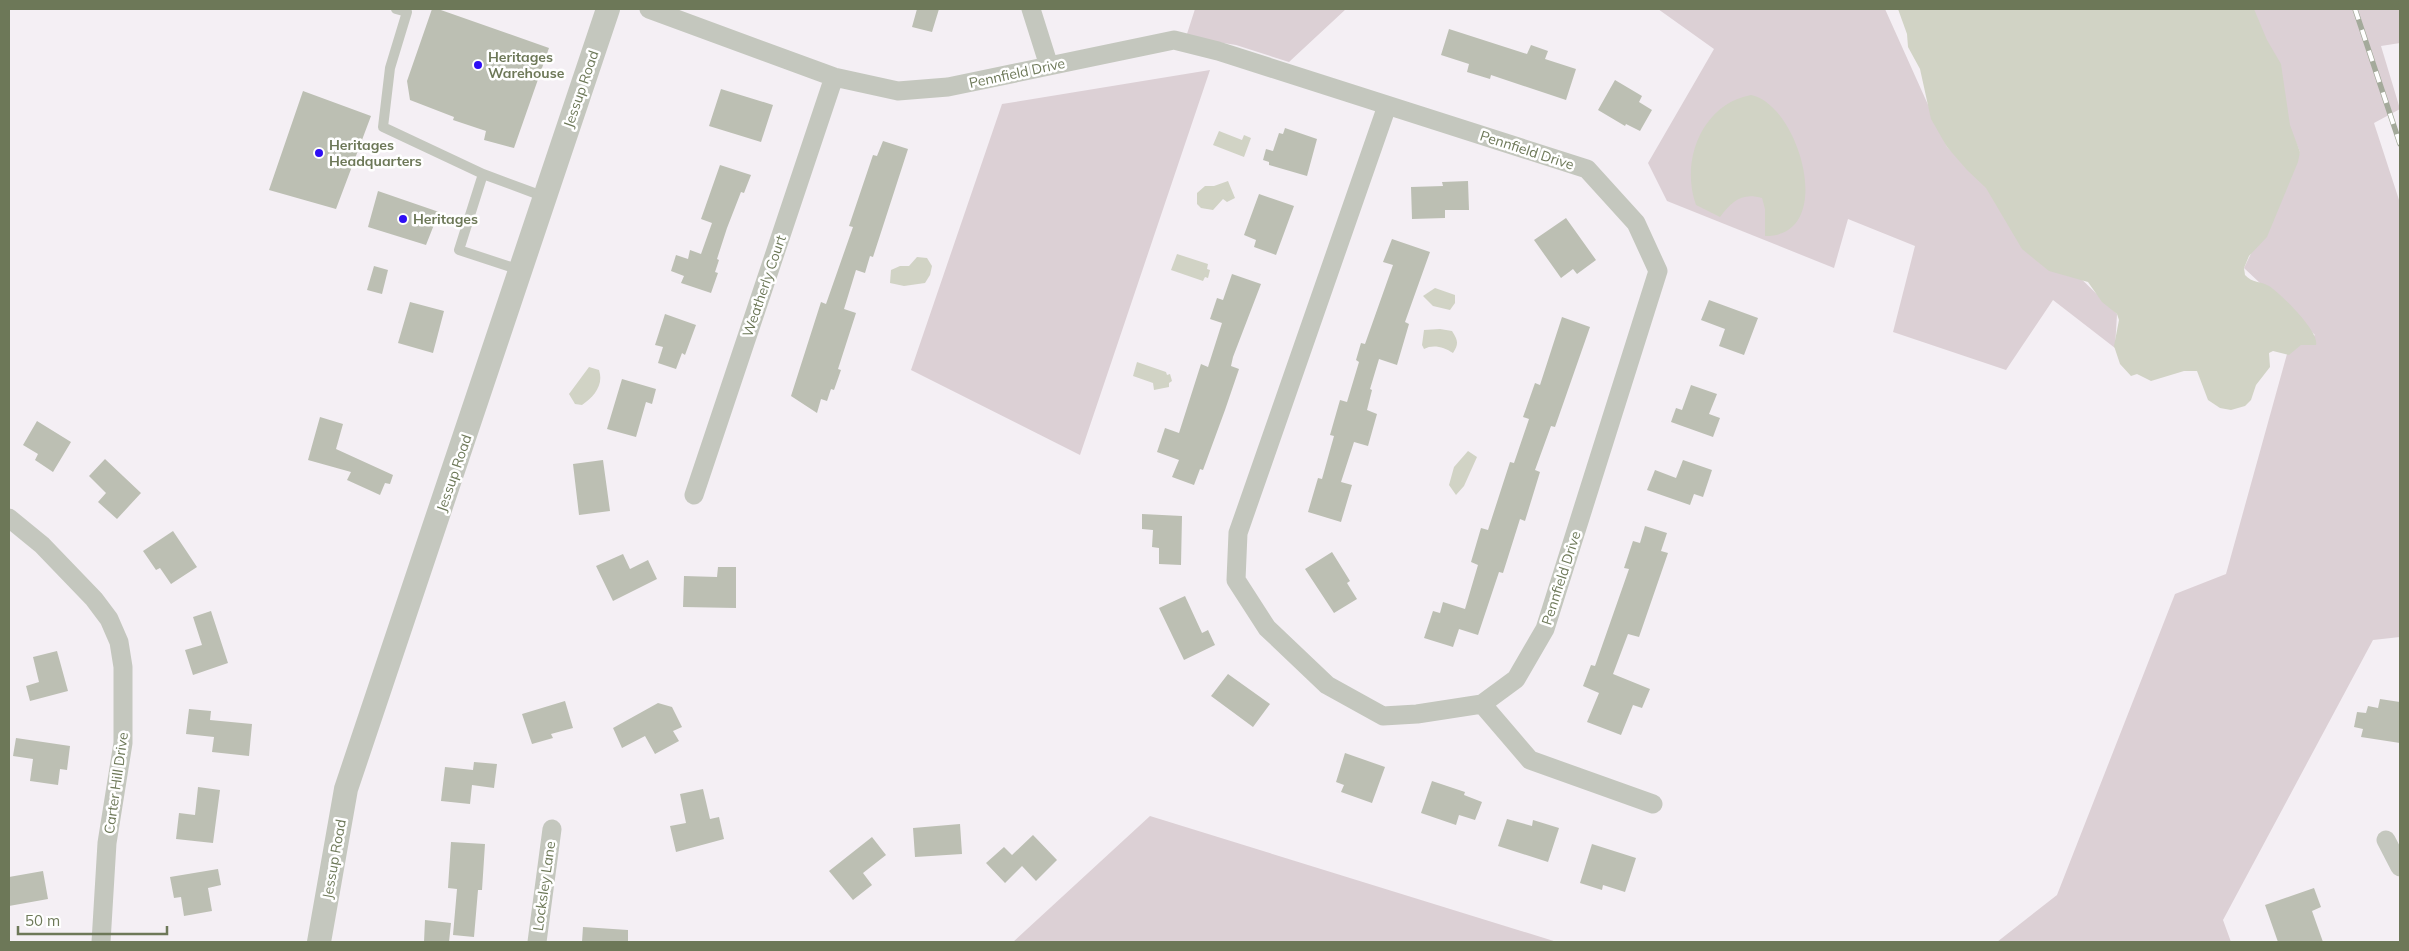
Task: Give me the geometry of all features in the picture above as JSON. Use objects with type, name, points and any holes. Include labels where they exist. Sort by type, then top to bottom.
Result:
[{"type":"street","name":"Jessup Road","points":[[319,942],[346,789],[608,9]]},
{"type":"street","name":"Pennfield Drive","points":[[649,9],[834,77],[898,92],[948,87],[1174,40],[1218,51],[1587,169],[1636,223],[1658,271],[1545,629],[1516,679],[1482,704],[1417,714],[1383,716],[1327,685],[1267,628],[1236,580],[1238,533],[1387,106]]},
{"type":"street","points":[[1031,9],[1050,66]]},
{"type":"street","name":"Weatherly Court","points":[[694,495],[834,77]]},
{"type":"street","name":"Carter Hill Drive","points":[[9,518],[42,545],[94,599],[109,619],[119,642],[123,667],[123,743],[107,843],[101,942]]},
{"type":"street","points":[[1482,704],[1530,760],[1653,804]]},
{"type":"street","name":"Locksley Lane","points":[[537,942],[552,829]]},
{"type":"street","points":[[2386,840],[2400,867]]},
{"type":"lane","points":[[396,9],[408,11],[390,68],[383,127],[483,174],[545,197]]},
{"type":"lane","points":[[483,174],[460,250],[520,270]]},
{"type":"shaded area","points":[[1195,9],[1346,9],[1289,62],[1236,45],[1186,37]]},
{"type":"shaded area","points":[[1658,9],[1885,9],[1947,147],[2117,314],[2115,348],[2053,300],[2006,370],[1893,332],[1915,246],[1848,219],[1834,268],[1667,201],[1648,163],[1714,49]]},
{"type":"shaded area","points":[[1898,9],[2254,9],[2267,40],[2281,64],[2290,125],[2300,152],[2298,162],[2267,237],[2249,256],[2244,268],[2245,275],[2269,286],[2282,296],[2306,322],[2316,339],[2316,345],[2301,345],[2289,355],[2273,351],[2269,353],[2270,367],[2256,385],[2251,400],[2245,406],[2231,410],[2220,408],[2208,400],[2197,371],[2184,371],[2151,381],[2137,374],[2131,376],[2120,364],[2114,346],[2119,320],[2117,314],[2102,302],[2088,282],[2049,271],[2022,249],[1986,188],[1947,147],[1931,119],[1920,69],[1908,47],[1907,34]]},
{"type":"shaded area","points":[[2240,9],[2400,9],[2400,43],[2381,46],[2400,109],[2374,123],[2400,203],[2400,637],[2373,640],[2223,920],[2231,942],[1997,942],[2057,895],[2175,594],[2226,574],[2287,354],[2315,335],[2244,268],[2300,152]]},
{"type":"shaded area","points":[[1210,70],[1080,455],[911,370],[1002,104]]},
{"type":"shaded area","points":[[1751,95],[1768,104],[1784,121],[1796,144],[1803,169],[1805,194],[1800,216],[1787,231],[1765,236],[1765,209],[1762,198],[1749,196],[1738,199],[1720,217],[1696,205],[1692,188],[1693,153],[1699,137],[1708,122],[1719,110],[1734,101]]},
{"type":"shaded area","points":[[1219,131],[1242,140],[1244,135],[1251,138],[1244,157],[1213,145]]},
{"type":"shaded area","points":[[1228,181],[1235,198],[1227,202],[1223,199],[1213,210],[1201,208],[1197,204],[1197,193],[1205,186],[1214,186]]},
{"type":"shaded area","points":[[1177,254],[1208,264],[1207,269],[1210,270],[1208,278],[1205,277],[1203,281],[1171,270]]},
{"type":"shaded area","points":[[917,257],[927,258],[932,266],[930,275],[925,283],[904,286],[890,283],[891,270],[900,266],[909,266]]},
{"type":"shaded area","points":[[1435,288],[1455,295],[1455,303],[1450,310],[1433,306],[1423,296]]},
{"type":"shaded area","points":[[1440,329],[1452,331],[1454,334],[1457,344],[1453,353],[1439,347],[1424,349],[1422,345],[1424,330]]},
{"type":"shaded area","points":[[1137,362],[1166,372],[1167,375],[1170,374],[1172,381],[1169,383],[1169,387],[1154,390],[1153,383],[1133,376]]},
{"type":"shaded area","points":[[589,367],[599,370],[599,386],[594,394],[582,405],[575,404],[569,394]]},
{"type":"shaded area","points":[[1468,451],[1477,457],[1464,486],[1456,495],[1449,485],[1454,467]]},
{"type":"shaded area","points":[[1150,816],[1557,942],[1013,942]]},
{"type":"building","name":"Heritages Warehouse","points":[[432,9],[438,9],[549,48],[514,148],[484,140],[486,131],[453,120],[454,117],[410,100],[407,81]]},
{"type":"building","points":[[917,9],[939,9],[932,32],[912,27]]},
{"type":"building","points":[[1449,29],[1527,54],[1531,45],[1548,51],[1545,59],[1576,69],[1566,100],[1491,75],[1490,79],[1467,72],[1469,64],[1441,55]]},
{"type":"building","points":[[1615,80],[1642,96],[1639,102],[1652,110],[1640,131],[1626,124],[1625,126],[1598,110]]},
{"type":"building","points":[[721,89],[773,105],[761,142],[709,126]]},
{"type":"building","name":"Heritages Headquarters","points":[[303,91],[371,116],[336,209],[269,190]]},
{"type":"building","points":[[1285,128],[1317,139],[1307,176],[1269,165],[1269,162],[1263,160],[1266,149],[1273,151],[1279,133],[1283,134]]},
{"type":"building","points":[[883,141],[908,149],[873,257],[870,256],[865,273],[856,270],[844,309],[856,313],[838,369],[841,370],[834,390],[831,389],[827,401],[821,399],[817,413],[791,396],[821,302],[826,304],[853,227],[849,226],[873,155],[877,156]]},
{"type":"building","points":[[720,165],[751,175],[744,193],[741,192],[727,228],[717,259],[719,260],[715,272],[718,273],[711,293],[681,283],[684,276],[671,271],[676,255],[688,259],[690,250],[701,254],[712,223],[701,219]]},
{"type":"building","points":[[1468,181],[1469,210],[1445,210],[1445,218],[1412,219],[1411,187],[1443,186],[1442,182]]},
{"type":"building","name":"Heritages","points":[[378,191],[439,212],[426,245],[368,227]]},
{"type":"building","points":[[1259,194],[1294,206],[1276,255],[1254,247],[1256,240],[1244,235]]},
{"type":"building","points":[[1566,218],[1596,260],[1577,274],[1573,269],[1561,278],[1534,240]]},
{"type":"building","points":[[1392,239],[1430,252],[1405,322],[1409,324],[1397,365],[1379,359],[1370,389],[1372,390],[1367,410],[1377,414],[1368,446],[1354,442],[1341,482],[1352,485],[1341,522],[1308,512],[1318,478],[1322,479],[1334,436],[1330,435],[1340,400],[1347,402],[1359,362],[1356,360],[1361,343],[1365,344],[1393,265],[1383,262]]},
{"type":"building","points":[[374,266],[388,270],[382,294],[367,290]]},
{"type":"building","points":[[1232,274],[1261,284],[1233,357],[1231,366],[1239,369],[1203,470],[1200,469],[1194,485],[1172,477],[1179,460],[1157,452],[1165,428],[1179,433],[1201,364],[1208,367],[1222,323],[1210,319],[1217,298],[1223,300]]},
{"type":"building","points":[[1709,300],[1758,318],[1744,355],[1719,346],[1725,329],[1701,320]]},
{"type":"building","points":[[410,302],[444,311],[433,353],[398,343]]},
{"type":"building","points":[[665,314],[696,325],[685,355],[682,353],[676,369],[658,363],[663,347],[655,345]]},
{"type":"building","points":[[1562,317],[1590,327],[1555,427],[1551,426],[1535,470],[1540,472],[1525,521],[1520,519],[1503,573],[1499,572],[1478,635],[1459,629],[1453,647],[1424,638],[1433,611],[1440,613],[1443,602],[1465,609],[1478,565],[1471,562],[1481,528],[1488,530],[1510,462],[1514,463],[1529,419],[1523,417],[1535,383],[1540,385]]},
{"type":"building","points":[[622,379],[656,389],[652,404],[646,402],[636,437],[607,429]]},
{"type":"building","points":[[1691,385],[1717,394],[1709,414],[1720,418],[1713,437],[1671,422],[1676,408],[1682,410]]},
{"type":"building","points":[[320,417],[343,424],[336,449],[393,475],[390,484],[385,483],[380,495],[347,480],[351,472],[308,460]]},
{"type":"building","points":[[37,421],[71,442],[53,472],[35,460],[38,454],[23,445]]},
{"type":"building","points":[[105,459],[141,493],[117,519],[98,502],[106,493],[89,476]]},
{"type":"building","points":[[603,460],[610,511],[579,515],[573,464]]},
{"type":"building","points":[[1683,460],[1712,470],[1703,497],[1694,494],[1690,505],[1647,490],[1655,470],[1676,478]]},
{"type":"building","points":[[1142,514],[1182,516],[1181,565],[1159,564],[1159,548],[1152,547],[1153,530],[1142,529]]},
{"type":"building","points":[[1645,526],[1667,533],[1661,551],[1668,553],[1639,637],[1628,634],[1613,674],[1650,689],[1642,708],[1633,705],[1621,735],[1587,722],[1599,693],[1583,686],[1591,665],[1595,666],[1629,569],[1624,568],[1633,541],[1640,543]]},
{"type":"building","points":[[173,531],[197,567],[171,584],[160,568],[156,570],[143,551]]},
{"type":"building","points":[[1332,552],[1350,581],[1347,583],[1357,599],[1334,613],[1305,569]]},
{"type":"building","points":[[623,554],[630,569],[648,560],[657,579],[613,601],[596,566]]},
{"type":"building","points":[[718,567],[736,567],[736,608],[683,607],[684,576],[717,577]]},
{"type":"building","points":[[1185,596],[1202,633],[1208,630],[1215,645],[1184,660],[1159,608]]},
{"type":"building","points":[[211,611],[228,663],[193,675],[185,650],[202,645],[193,617]]},
{"type":"building","points":[[57,651],[68,691],[30,701],[26,686],[39,682],[33,657]]},
{"type":"building","points":[[1228,674],[1270,704],[1253,727],[1211,696]]},
{"type":"building","points":[[2380,699],[2400,702],[2400,743],[2361,737],[2363,729],[2354,727],[2357,712],[2366,713],[2368,706],[2378,708]]},
{"type":"building","points":[[565,701],[573,728],[551,734],[553,738],[532,744],[522,714]]},
{"type":"building","points":[[658,703],[672,707],[682,727],[673,731],[679,741],[655,754],[645,736],[622,748],[613,728]]},
{"type":"building","points":[[189,709],[211,711],[210,720],[252,724],[249,756],[212,752],[214,737],[186,734]]},
{"type":"building","points":[[16,738],[70,746],[67,770],[60,769],[58,785],[30,781],[33,759],[13,756]]},
{"type":"building","points":[[1345,753],[1385,767],[1372,803],[1341,792],[1344,785],[1336,782]]},
{"type":"building","points":[[474,762],[497,764],[494,788],[472,785],[470,804],[441,801],[445,767],[473,770]]},
{"type":"building","points":[[1432,781],[1465,792],[1464,795],[1482,802],[1475,820],[1459,815],[1456,825],[1421,813]]},
{"type":"building","points":[[198,787],[220,790],[213,843],[176,839],[179,813],[195,815]]},
{"type":"building","points":[[703,789],[710,819],[719,817],[724,839],[676,852],[670,826],[686,823],[680,794]]},
{"type":"building","points":[[1507,819],[1532,826],[1533,820],[1559,828],[1548,862],[1498,846]]},
{"type":"building","points":[[960,824],[962,854],[915,857],[913,828]]},
{"type":"building","points":[[1033,835],[1057,860],[1036,881],[1022,866],[1005,883],[986,863],[1004,847],[1012,855]]},
{"type":"building","points":[[872,837],[886,855],[863,873],[872,885],[853,900],[829,871]]},
{"type":"building","points":[[451,842],[485,844],[482,890],[478,890],[474,937],[453,935],[457,889],[448,888]]},
{"type":"building","points":[[1592,844],[1636,858],[1625,892],[1603,885],[1602,890],[1580,883]]},
{"type":"building","points":[[218,869],[221,885],[208,888],[212,911],[184,916],[181,897],[174,898],[170,877]]},
{"type":"building","points":[[43,871],[48,899],[9,906],[9,877]]},
{"type":"building","points":[[2314,888],[2321,907],[2312,911],[2323,942],[2278,942],[2265,905]]},
{"type":"building","points":[[425,920],[451,923],[449,942],[424,942]]},
{"type":"building","points":[[583,927],[628,930],[628,942],[582,942]]},
{"type":"railway","points":[[2355,9],[2400,144]]},
{"type":"place","name":"Heritages Warehouse","points":[[478,65]]},
{"type":"place","name":"Heritages Headquarters","points":[[319,153]]},
{"type":"place","name":"Heritages","points":[[403,219]]}]
